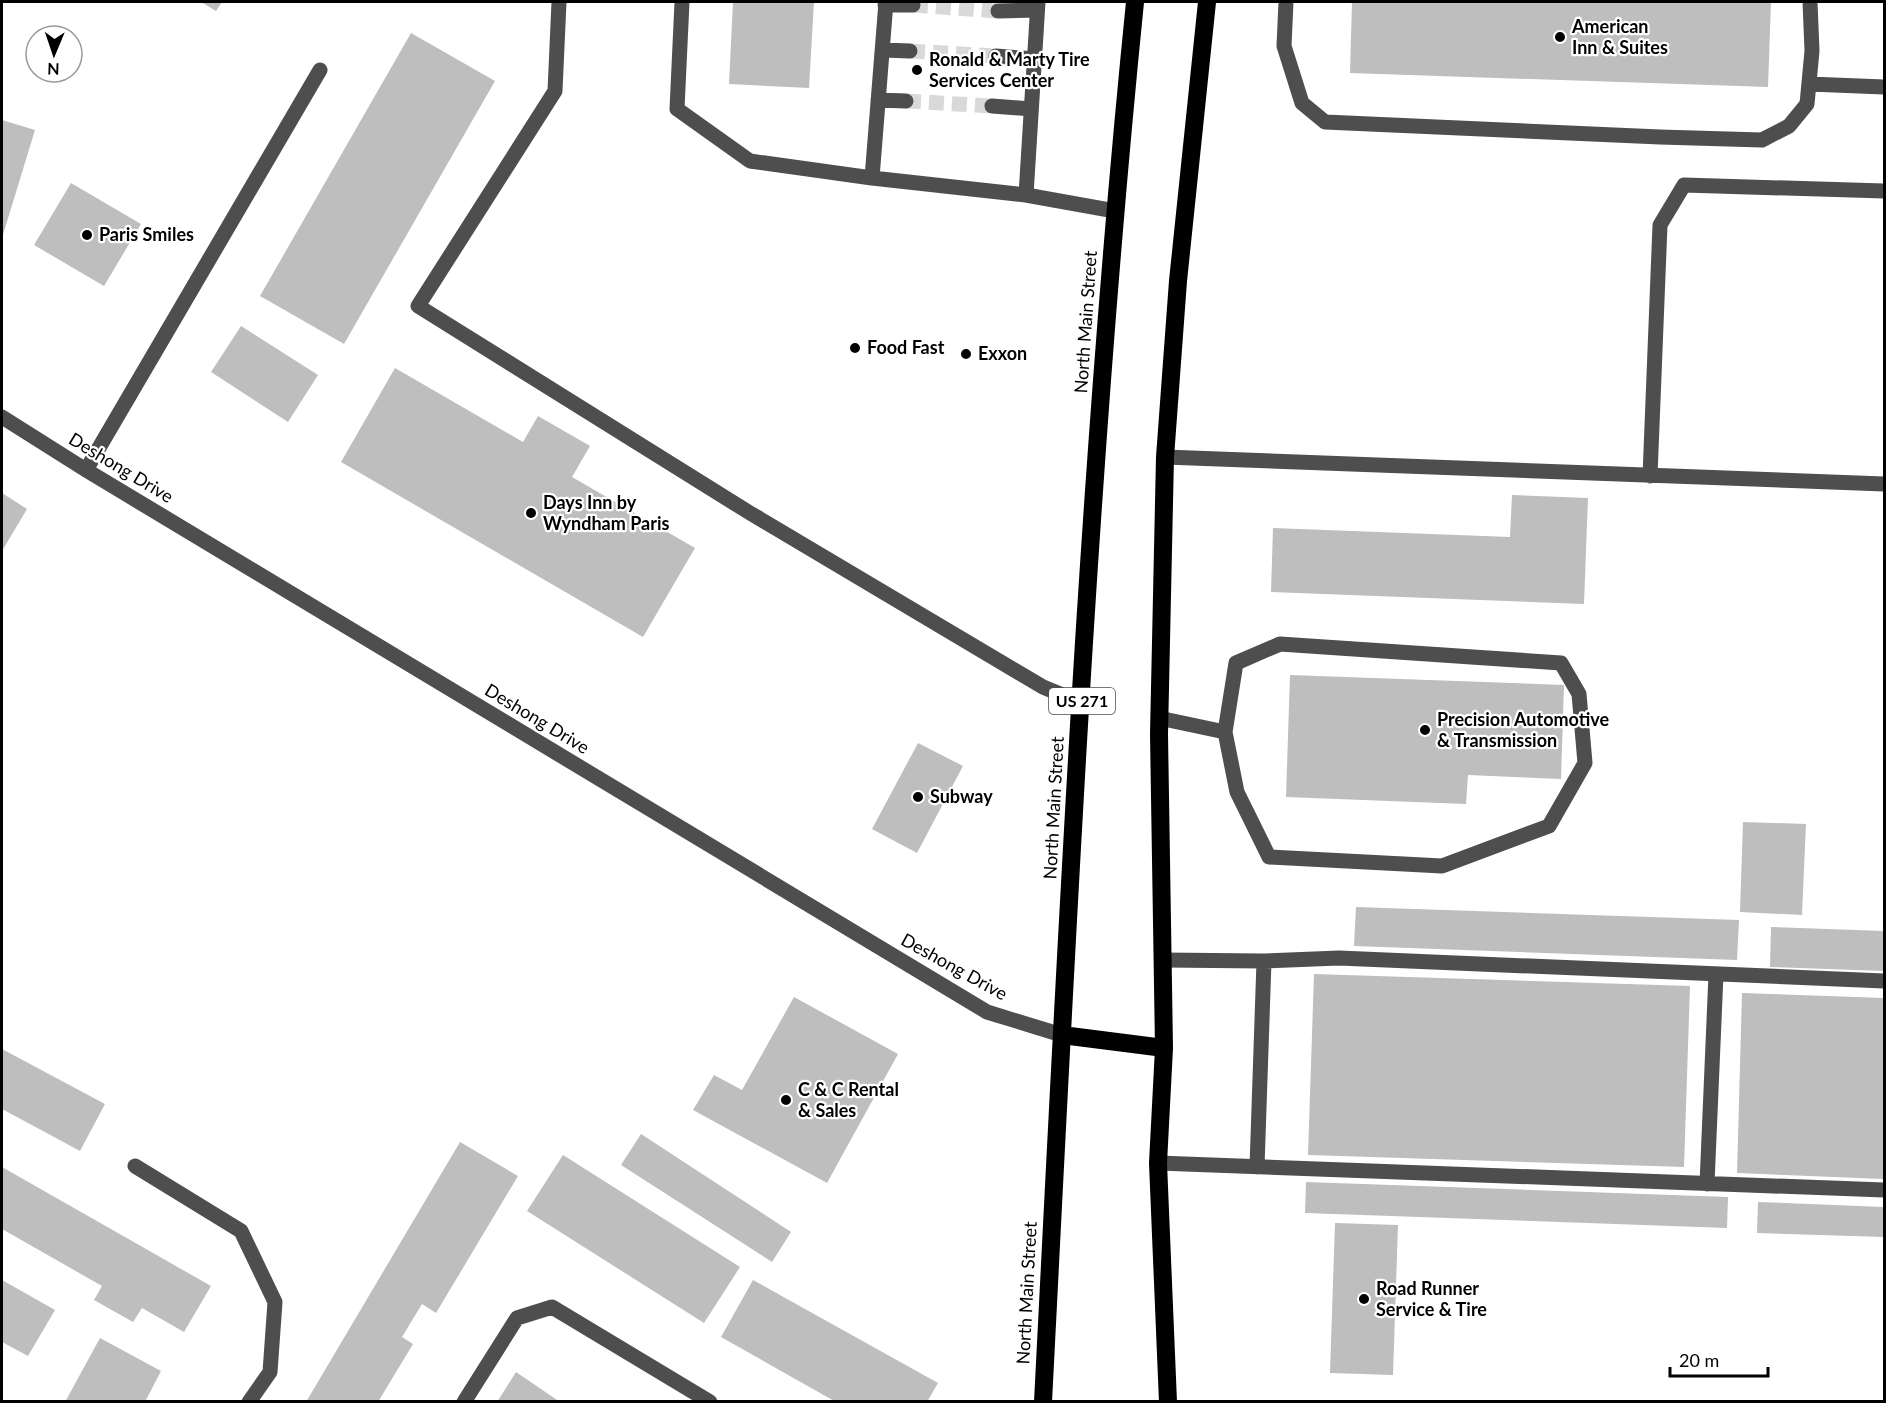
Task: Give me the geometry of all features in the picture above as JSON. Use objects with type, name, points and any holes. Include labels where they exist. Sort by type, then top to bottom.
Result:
[{"type":"highway","name":"North Main Street","points":[[1043,1401],[1093,503],[1115,211],[1135,2]]},
{"type":"highway","points":[[1168,1401],[1158,1164],[1164,1048],[1160,718],[1166,457],[1178,281],[1207,2]]},
{"type":"highway","points":[[1062,1035],[1164,1048]]},
{"type":"street","points":[[559,2],[555,91],[418,306],[750,513],[1043,687],[1082,703]]},
{"type":"street","points":[[682,2],[677,109],[750,161],[872,178],[1026,195],[1115,211]]},
{"type":"street","points":[[1287,2],[1284,46],[1302,103],[1326,122],[1762,140],[1789,126],[1807,104],[1812,51],[1810,2]]},
{"type":"street","points":[[872,178],[886,3],[913,5]]},
{"type":"street","points":[[998,10],[1037,6],[1026,195]]},
{"type":"street","points":[[883,50],[910,51]]},
{"type":"street","points":[[996,56],[1035,59]]},
{"type":"street","points":[[86,470],[320,70]]},
{"type":"street","points":[[1809,84],[1884,87]]},
{"type":"street","points":[[878,100],[906,101]]},
{"type":"street","points":[[992,106],[1031,109]]},
{"type":"street","points":[[1650,476],[1660,225],[1684,185],[1884,191]]},
{"type":"street","name":"Deshong Drive","points":[[2,417],[86,470],[987,1012],[1062,1035]]},
{"type":"street","points":[[1166,457],[1884,484]]},
{"type":"street","points":[[1280,644],[1561,663],[1579,694],[1585,763],[1549,826],[1442,866],[1269,857],[1237,792],[1225,732],[1236,663],[1280,644]]},
{"type":"street","points":[[1160,718],[1225,732]]},
{"type":"street","points":[[1163,960],[1264,961],[1339,958],[1884,981]]},
{"type":"street","points":[[1257,1167],[1264,961]]},
{"type":"street","points":[[1707,1184],[1716,974]]},
{"type":"street","points":[[1158,1164],[1884,1190]]},
{"type":"street","points":[[135,1166],[241,1231],[275,1302],[270,1372],[249,1401]]},
{"type":"street","points":[[464,1401],[516,1317],[552,1307],[710,1401]]},
{"type":"building","points":[[201,2],[222,2],[216,11]]},
{"type":"building","points":[[733,2],[814,2],[809,88],[729,84]]},
{"type":"building","name":"American Inn & Suites","points":[[1352,2],[1771,2],[1768,87],[1350,73]]},
{"type":"building","points":[[411,33],[495,81],[344,344],[260,296]]},
{"type":"building","points":[[2,120],[35,130],[2,238]]},
{"type":"building","name":"Paris Smiles","points":[[71,183],[141,224],[104,286],[34,245]]},
{"type":"building","points":[[241,326],[318,375],[288,422],[211,372]]},
{"type":"building","name":"Days Inn by Wyndham Paris","points":[[395,368],[523,442],[538,416],[590,446],[572,477],[695,548],[643,637],[341,462]]},
{"type":"building","points":[[2,493],[27,509],[2,551]]},
{"type":"building","points":[[1512,495],[1588,498],[1584,604],[1271,592],[1273,528],[1510,537]]},
{"type":"building","name":"Precision Automotive & Transmission","points":[[1290,675],[1564,685],[1561,779],[1468,775],[1466,804],[1286,797]]},
{"type":"building","name":"Subway","points":[[918,743],[963,766],[917,853],[872,829]]},
{"type":"building","points":[[1743,822],[1806,824],[1802,915],[1740,912]]},
{"type":"building","points":[[1356,907],[1739,920],[1737,960],[1354,946]]},
{"type":"building","points":[[1771,927],[1884,931],[1884,971],[1770,967]]},
{"type":"building","points":[[1314,974],[1690,986],[1684,1167],[1308,1155]]},
{"type":"building","points":[[1742,993],[1884,998],[1883,1179],[1737,1173]]},
{"type":"building","name":"C & C Rental & Sales","points":[[794,997],[898,1054],[827,1183],[693,1110],[714,1075],[742,1090]]},
{"type":"building","points":[[2,1049],[105,1104],[80,1151],[2,1109]]},
{"type":"building","points":[[641,1134],[791,1232],[772,1262],[621,1165]]},
{"type":"building","points":[[460,1142],[518,1176],[436,1313],[422,1304],[402,1337],[413,1344],[378,1402],[306,1402]]},
{"type":"building","points":[[563,1155],[740,1267],[704,1323],[527,1211]]},
{"type":"building","points":[[2,1167],[211,1286],[184,1332],[142,1308],[133,1322],[94,1300],[102,1286],[2,1229]]},
{"type":"building","points":[[1306,1182],[1728,1197],[1727,1228],[1305,1213]]},
{"type":"building","points":[[1758,1202],[1884,1207],[1884,1237],[1757,1233]]},
{"type":"building","name":"Road Runner Service & Tire","points":[[1335,1223],[1398,1225],[1393,1375],[1330,1373]]},
{"type":"building","points":[[2,1280],[55,1310],[28,1356],[2,1342]]},
{"type":"building","points":[[753,1280],[938,1383],[927,1402],[836,1402],[721,1337]]},
{"type":"building","points":[[100,1338],[161,1371],[145,1402],[65,1402]]},
{"type":"building","points":[[516,1372],[560,1402],[497,1402]]},
{"type":"tunnel","points":[[913,5],[998,11]]},
{"type":"tunnel","points":[[910,51],[996,56]]},
{"type":"tunnel","points":[[906,101],[992,106]]},
{"type":"place","name":"American Inn & Suites","points":[[1560,37]]},
{"type":"place","name":"Ronald & Marty Tire Services Center","points":[[917,70]]},
{"type":"place","name":"Paris Smiles","points":[[87,235]]},
{"type":"place","name":"Food Fast","points":[[855,348]]},
{"type":"place","name":"Exxon","points":[[966,354]]},
{"type":"place","name":"Days Inn by Wyndham Paris","points":[[531,513]]},
{"type":"place","name":"Precision Automotive & Transmission","points":[[1425,730]]},
{"type":"place","name":"Subway","points":[[918,797]]},
{"type":"place","name":"C & C Rental & Sales","points":[[786,1100]]},
{"type":"place","name":"Road Runner Service & Tire","points":[[1364,1299]]}]
